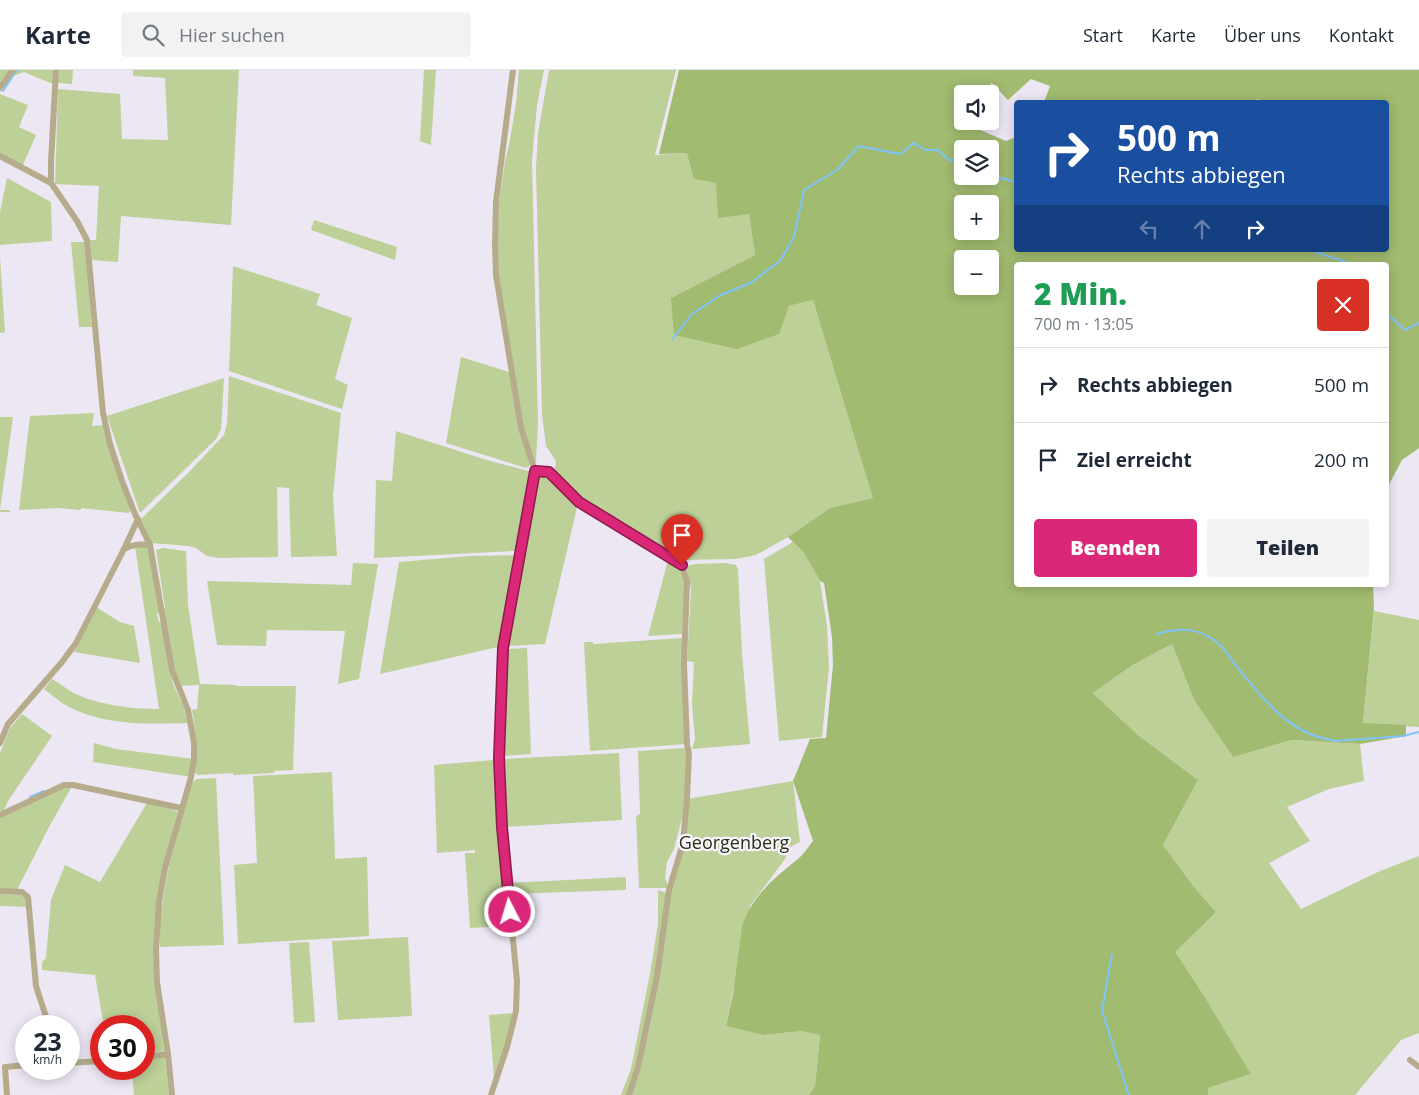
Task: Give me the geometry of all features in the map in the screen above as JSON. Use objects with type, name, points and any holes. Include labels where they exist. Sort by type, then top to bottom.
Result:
[{"type":"street","points":[[0,88],[12,70]]},
{"type":"street","points":[[52,184],[50,162],[56,70]]},
{"type":"street","points":[[491,1095],[507,1048],[516,1011],[517,981],[500,798],[499,758],[503,648],[535,471],[521,428],[496,275],[496,202],[513,70]]},
{"type":"street","points":[[0,156],[52,184],[77,221],[87,240],[103,413],[110,444],[122,481],[150,545],[172,670],[188,710],[194,743],[194,759],[191,777],[165,868],[156,950],[157,982],[172,1095]]},
{"type":"street","points":[[535,471],[549,472],[579,502],[682,565],[688,582],[684,663],[687,746],[689,753],[688,799],[683,843],[668,890],[657,976],[638,1066],[629,1095]]},
{"type":"street","points":[[0,743],[8,724],[41,688],[76,643],[138,519]]},
{"type":"street","points":[[124,549],[132,545],[150,545]]},
{"type":"street","points":[[0,815],[64,785],[73,785],[181,808]]},
{"type":"street","points":[[0,891],[22,892],[28,897],[36,986],[45,1015]]},
{"type":"street","points":[[155,1056],[168,1054]]},
{"type":"street","points":[[1410,1060],[1419,1067]]},
{"type":"street","points":[[7,1095],[5,1067],[15,1066]]},
{"type":"green space","points":[[0,70],[56,70],[55,85],[24,72],[7,78],[0,88]]},
{"type":"green space","points":[[59,70],[73,70],[72,84],[58,83]]},
{"type":"green space","points":[[133,70],[239,70],[231,225],[121,216],[118,262],[92,260],[90,240],[96,240],[99,186],[55,184],[58,89],[120,94],[122,139],[168,140],[165,78],[133,76]]},
{"type":"green space","points":[[424,70],[436,70],[431,145],[420,141]]},
{"type":"green space","points":[[519,70],[544,70],[537,105],[532,160],[538,425],[536,462],[534,464],[523,426],[499,278],[497,243],[499,204],[516,104]]},
{"type":"green space","points":[[549,70],[676,70],[655,155],[687,153],[749,214],[755,255],[671,298],[789,306],[813,300],[874,498],[830,508],[788,537],[756,555],[736,559],[681,560],[672,557],[580,500],[555,472],[556,461],[546,446],[542,414],[536,167],[538,133]]},
{"type":"green space","points":[[679,70],[1419,70],[1419,448],[1402,460],[1389,484],[1389,262],[1014,262],[1014,587],[1373,587],[1374,608],[1363,723],[1406,725],[1406,736],[1360,744],[1292,740],[1233,757],[1194,700],[1172,644],[1131,666],[1093,693],[1138,735],[1198,780],[1163,845],[1194,887],[1216,912],[1175,952],[1251,1074],[1208,1088],[1208,1095],[809,1095],[815,1086],[820,1035],[802,1031],[763,1035],[726,1026],[733,994],[742,927],[746,916],[764,889],[800,857],[813,841],[793,781],[810,739],[826,738],[833,665],[832,637],[824,583],[820,581],[804,553],[788,537],[830,508],[873,498],[813,300],[789,306],[779,334],[737,349],[674,335],[671,298],[755,255],[749,214],[718,218],[716,183],[694,179],[687,153],[659,154]]},
{"type":"green space","points":[[0,94],[28,105],[19,127],[36,135],[22,167],[0,156]]},
{"type":"green space","points":[[7,178],[51,202],[52,241],[0,245],[0,212]]},
{"type":"green space","points":[[314,220],[397,247],[395,260],[311,230]]},
{"type":"green space","points":[[71,242],[85,242],[92,327],[79,327]]},
{"type":"green space","points":[[0,257],[5,332],[0,333]]},
{"type":"green space","points":[[233,266],[320,294],[316,305],[352,318],[335,379],[348,385],[342,409],[229,371]]},
{"type":"green space","points":[[461,357],[509,372],[530,466],[526,468],[446,443]]},
{"type":"green space","points":[[229,376],[341,413],[333,496],[337,556],[291,557],[289,488],[277,487],[278,557],[219,558],[207,556],[196,548],[188,546],[152,543],[141,519],[224,435],[227,423]]},
{"type":"green space","points":[[224,378],[221,429],[216,439],[140,513],[107,416]]},
{"type":"green space","points":[[94,413],[92,426],[103,425],[131,509],[129,513],[81,508],[81,510],[58,508],[19,510],[30,416]]},
{"type":"green space","points":[[0,417],[13,417],[0,510]]},
{"type":"green space","points":[[396,431],[532,472],[518,550],[374,558],[376,480],[392,481]]},
{"type":"green space","points":[[539,474],[547,476],[578,503],[545,644],[506,646],[522,552]]},
{"type":"green space","points":[[0,510],[10,510],[10,512],[0,512]]},
{"type":"green space","points":[[793,542],[804,553],[820,581],[827,626],[829,667],[822,737],[779,741],[764,559]]},
{"type":"green space","points":[[135,546],[149,547],[160,612],[157,614],[159,622],[162,623],[173,684],[184,708],[188,723],[157,724],[98,718],[69,707],[44,689],[52,679],[72,692],[92,700],[126,707],[159,709]]},
{"type":"green space","points":[[163,548],[186,551],[188,605],[200,684],[296,686],[293,770],[233,775],[233,773],[198,775],[195,773],[196,742],[192,710],[197,709],[199,685],[177,686],[161,608],[165,607],[156,550]]},
{"type":"green space","points":[[517,555],[502,646],[380,674],[399,562],[469,556]]},
{"type":"green space","points":[[668,560],[679,566],[686,583],[682,634],[648,636]]},
{"type":"green space","points":[[353,563],[378,564],[359,679],[338,684],[345,631],[267,630],[266,646],[217,645],[207,581],[351,585]]},
{"type":"green space","points":[[725,563],[736,565],[738,569],[742,654],[750,744],[692,749],[695,739],[692,703],[694,662],[687,661],[691,589],[686,566]]},
{"type":"green space","points":[[96,607],[120,622],[134,626],[140,663],[74,652]]},
{"type":"green space","points":[[1374,611],[1419,620],[1419,727],[1363,724]]},
{"type":"green space","points":[[682,638],[686,744],[590,751],[584,642],[593,642],[593,644]]},
{"type":"green space","points":[[1172,644],[1194,700],[1233,757],[1292,740],[1360,744],[1364,781],[1329,789],[1287,807],[1310,841],[1269,863],[1301,909],[1380,871],[1419,856],[1419,1033],[1401,1040],[1355,1095],[1208,1095],[1208,1088],[1251,1074],[1206,999],[1174,952],[1216,912],[1194,887],[1163,845],[1198,780],[1138,735],[1093,693],[1131,666]]},
{"type":"green space","points":[[527,648],[531,754],[503,756],[507,649]]},
{"type":"green space","points":[[22,714],[52,736],[8,801],[4,810],[0,812],[0,753],[10,728]]},
{"type":"green space","points":[[94,743],[116,749],[194,759],[191,777],[93,762]]},
{"type":"green space","points":[[684,748],[688,752],[687,799],[674,849],[667,862],[665,878],[667,888],[639,888],[636,816],[640,814],[638,751]]},
{"type":"green space","points":[[619,753],[622,820],[505,827],[502,762],[504,759]]},
{"type":"green space","points":[[494,760],[497,762],[509,926],[470,928],[465,853],[475,853],[475,850],[437,853],[434,765]]},
{"type":"green space","points":[[332,772],[335,859],[367,857],[369,936],[238,944],[234,865],[257,863],[253,776]]},
{"type":"green space","points":[[216,778],[224,945],[160,947],[160,917],[169,865],[191,783],[197,779]]},
{"type":"green space","name":"Georgenberg","points":[[793,781],[800,842],[788,848],[785,859],[750,906],[726,1026],[763,1035],[802,1031],[820,1035],[815,1086],[809,1095],[629,1095],[648,1020],[669,890],[683,843],[687,799]]},
{"type":"green space","points":[[63,788],[71,788],[17,890],[0,889],[0,818]]},
{"type":"green space","points":[[147,803],[178,812],[166,858],[153,959],[164,1051],[155,1052],[155,1015],[102,1015],[95,975],[42,970],[42,962],[46,958],[51,900],[65,865],[100,882]]},
{"type":"green space","points":[[626,877],[626,890],[508,894],[507,883]]},
{"type":"green space","points":[[658,890],[666,893],[651,995],[641,1045],[627,1095],[621,1095],[631,1069],[650,974],[658,924]]},
{"type":"green space","points":[[0,894],[22,895],[26,897],[28,907],[0,906]]},
{"type":"green space","points":[[408,937],[412,1016],[338,1020],[332,941]]},
{"type":"green space","points":[[309,942],[315,1022],[294,1023],[289,943]]},
{"type":"green space","points":[[514,1013],[511,1028],[494,1078],[489,1015]]},
{"type":"green space","points":[[165,1057],[169,1095],[134,1095],[133,1080],[155,1080],[155,1058]]},
{"type":"waterway","points":[[3,91],[17,70]]},
{"type":"waterway","points":[[672,340],[692,314],[719,296],[752,282],[780,261],[794,237],[804,190],[837,170],[859,146],[900,154],[914,143],[925,150],[938,150],[950,161],[954,158]]},
{"type":"waterway","points":[[999,177],[1014,181]]},
{"type":"waterway","points":[[1315,252],[1346,262]]},
{"type":"waterway","points":[[1389,316],[1405,330],[1419,323]]},
{"type":"waterway","points":[[1157,634],[1177,630],[1190,630],[1214,640],[1257,692],[1279,714],[1304,731],[1318,737],[1333,740]]},
{"type":"waterway","points":[[1334,741],[1403,736],[1419,732]]},
{"type":"waterway","points":[[30,797],[44,791]]},
{"type":"waterway","points":[[1112,954],[1102,1011],[1129,1095]]},
{"type":"route","points":[[510,912],[502,827],[499,758],[503,648],[535,471],[549,472],[579,502],[682,565]]}]
